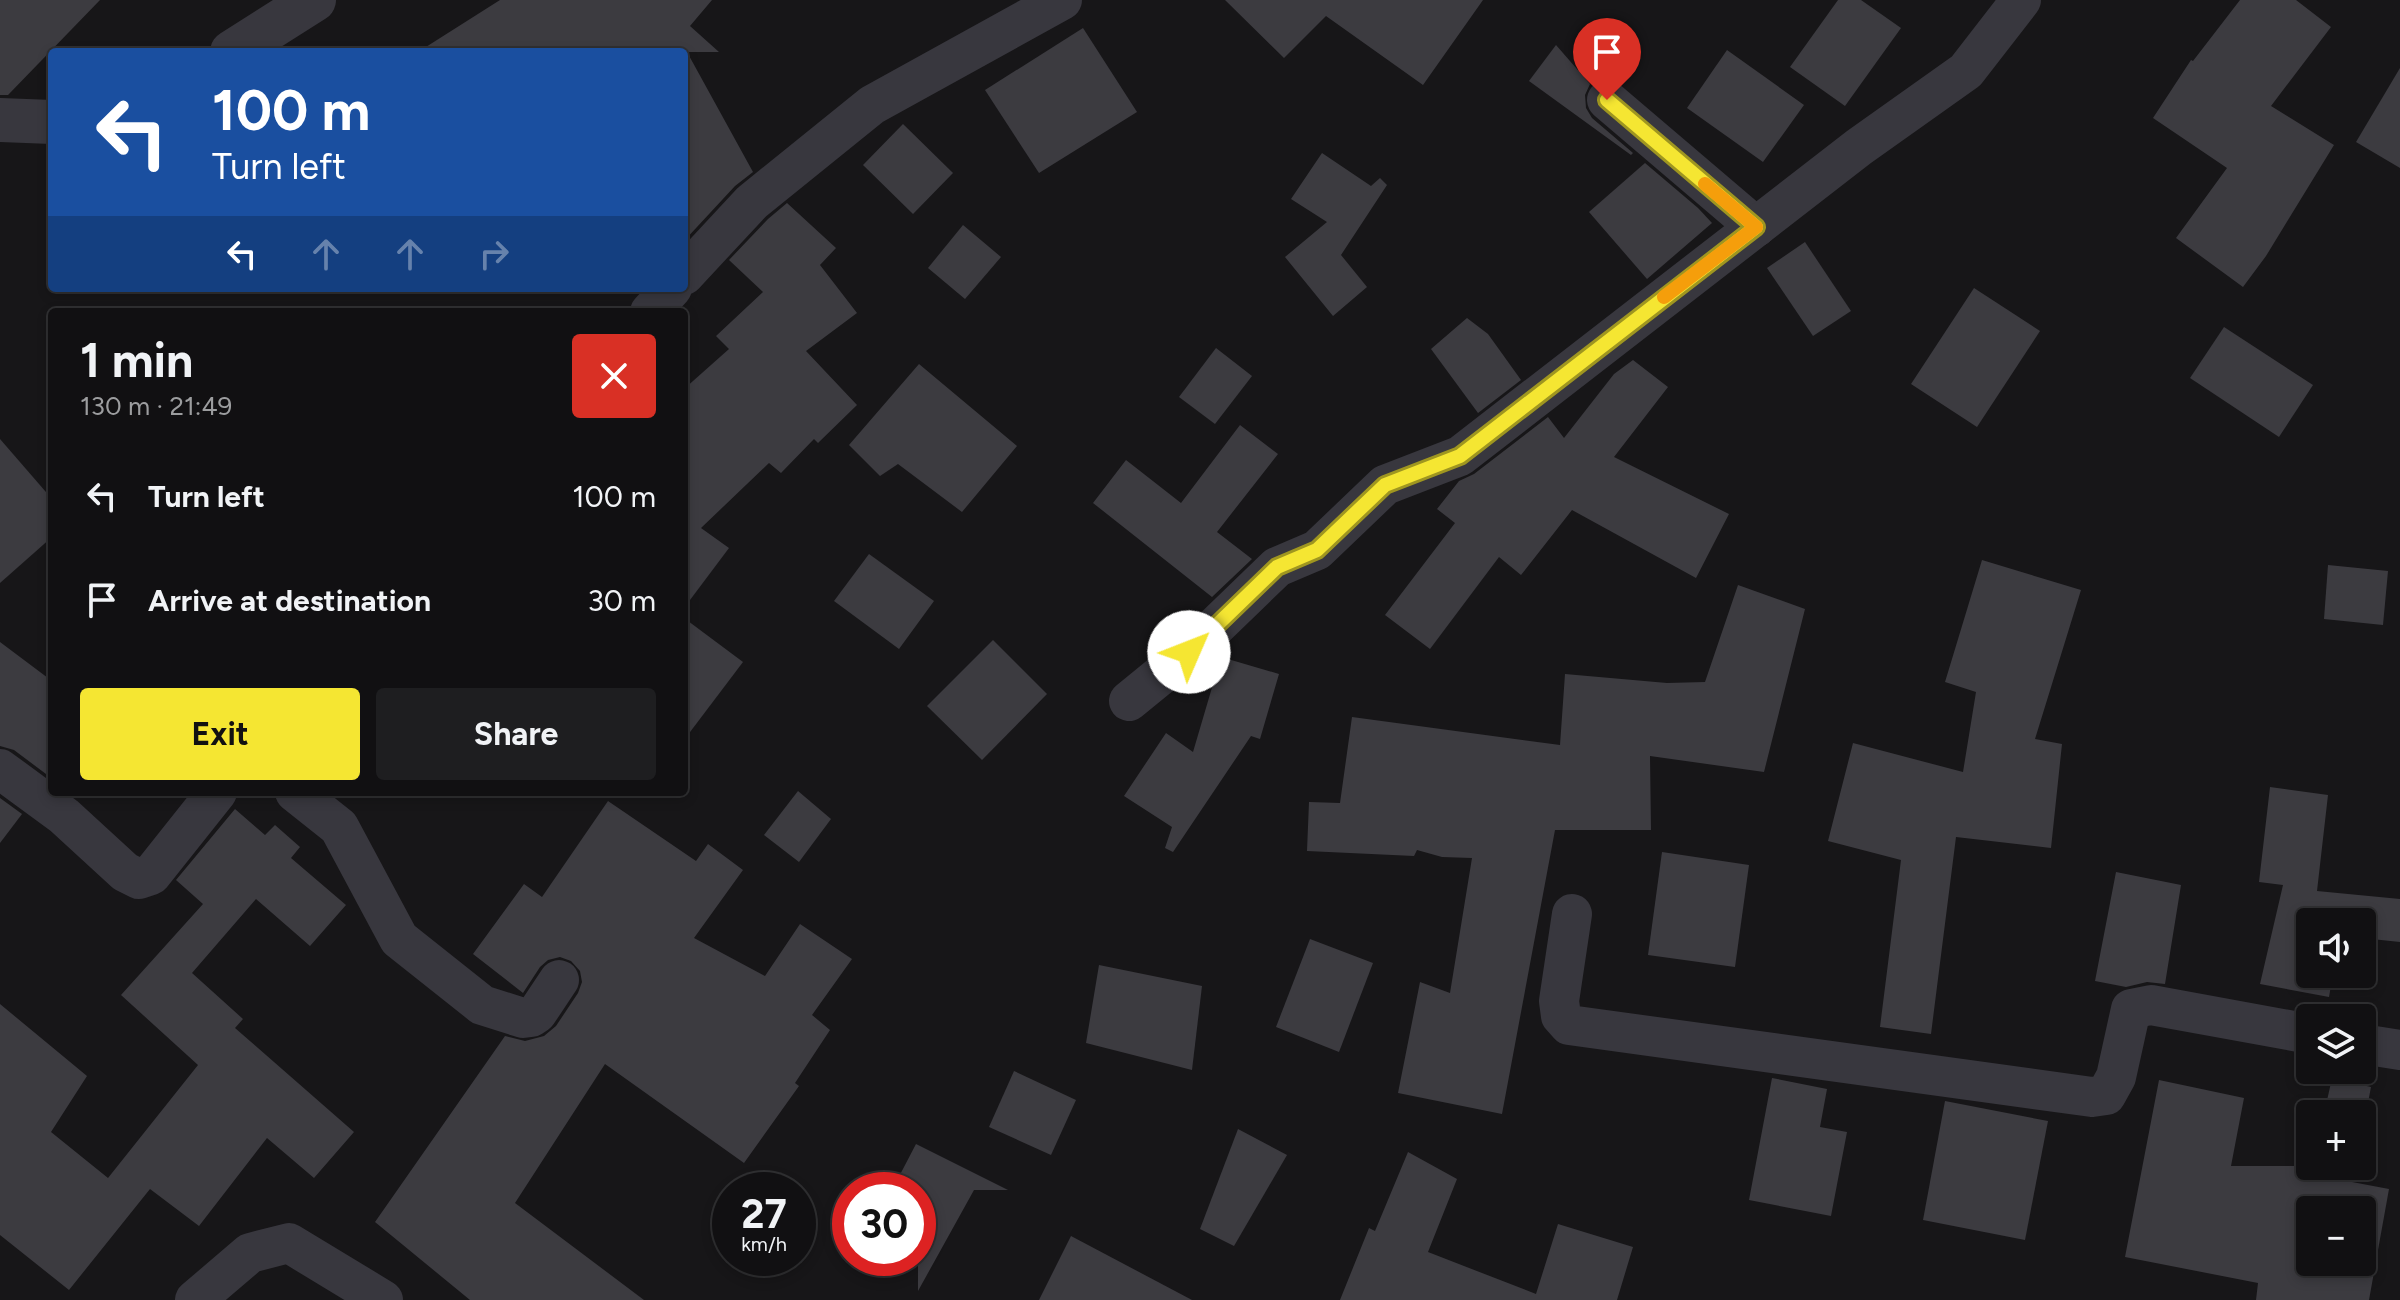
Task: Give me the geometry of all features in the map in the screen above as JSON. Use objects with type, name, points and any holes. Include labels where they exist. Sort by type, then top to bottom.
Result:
[{"type":"street","points":[[238,48],[314,0]]},
{"type":"street","points":[[688,271],[752,202],[872,105],[1062,0]]},
{"type":"street","points":[[1129,701],[1189,652],[1277,567],[1317,550],[1385,485],[1460,456],[1859,147],[1966,71],[2021,0]]},
{"type":"street","points":[[1607,100],[1756,227]]},
{"type":"street","points":[[0,120],[48,122]]},
{"type":"street","points":[[654,308],[668,292]]},
{"type":"street","points":[[0,769],[64,816],[125,872],[139,879],[151,875],[214,796]]},
{"type":"street","points":[[300,796],[339,827],[399,939],[482,1005],[523,1018],[531,1017],[559,980]]},
{"type":"street","points":[[1572,914],[1559,1001],[1561,1016],[1569,1025],[2092,1097],[2106,1095],[2116,1077],[2131,1009],[2151,1005],[2296,1031]]},
{"type":"street","points":[[2376,1046],[2400,1050]]},
{"type":"street","points":[[195,1300],[250,1253],[289,1243],[383,1300]]},
{"type":"building","points":[[0,0],[100,0],[54,48],[48,48],[48,54],[8,95],[0,95]]},
{"type":"building","points":[[500,0],[712,0],[690,26],[719,52],[688,52],[688,48],[424,48]]},
{"type":"building","points":[[1225,0],[1483,0],[1423,85],[1326,16],[1284,58]]},
{"type":"building","points":[[1838,0],[1861,0],[1901,28],[1845,106],[1790,67]]},
{"type":"building","points":[[2240,0],[2296,0],[2331,27],[2271,106],[2334,145],[2266,256],[2243,287],[2176,238],[2227,168],[2153,118],[2191,60]]},
{"type":"building","points":[[1083,28],[1137,112],[1039,173],[985,90]]},
{"type":"building","points":[[1556,45],[1590,84],[1585,95],[1586,108],[1592,118],[1633,153],[1631,155],[1529,81]]},
{"type":"building","points":[[1727,50],[1804,105],[1763,162],[1687,108]]},
{"type":"building","points":[[688,54],[753,172],[735,186],[688,237]]},
{"type":"building","points":[[2400,68],[2400,168],[2356,142]]},
{"type":"building","points":[[903,124],[953,173],[913,214],[863,165]]},
{"type":"building","points":[[1322,153],[1371,186],[1380,178],[1387,185],[1341,255],[1367,287],[1333,316],[1285,257],[1327,222],[1291,199]]},
{"type":"building","points":[[1645,163],[1712,223],[1647,279],[1589,212]]},
{"type":"building","points":[[787,203],[836,248],[820,265],[857,313],[806,351],[857,405],[818,443],[814,439],[781,473],[769,463],[701,528],[729,548],[688,603],[688,385],[729,349],[716,336],[763,292],[729,260]]},
{"type":"building","points":[[963,225],[1001,257],[965,299],[928,268]]},
{"type":"building","points":[[1805,242],[1851,311],[1813,336],[1767,268]]},
{"type":"building","points":[[1974,288],[2040,331],[1977,427],[1911,384]]},
{"type":"building","points":[[1467,318],[1488,334],[1521,380],[1478,413],[1431,349]]},
{"type":"building","points":[[2224,327],[2313,385],[2279,437],[2190,378]]},
{"type":"building","points":[[1216,348],[1252,376],[1215,424],[1179,397]]},
{"type":"building","points":[[1633,360],[1668,387],[1614,457],[1729,514],[1696,578],[1572,510],[1521,575],[1499,557],[1430,649],[1385,615],[1455,523],[1437,509],[1459,481],[1474,474],[1548,417],[1564,438],[1614,374]]},
{"type":"building","points":[[919,364],[1017,446],[962,512],[898,464],[880,476],[849,445]]},
{"type":"building","points":[[1240,425],[1278,454],[1217,532],[1252,559],[1212,597],[1093,503],[1126,460],[1181,503]]},
{"type":"building","points":[[0,439],[48,494],[48,541],[0,583]]},
{"type":"building","points":[[869,554],[934,601],[899,649],[834,601]]},
{"type":"building","points":[[1982,560],[2081,590],[2035,739],[2062,744],[2051,848],[1956,837],[1931,1034],[1880,1027],[1901,860],[1828,841],[1853,743],[1963,772],[1976,692],[1945,682]]},
{"type":"building","points":[[2328,565],[2388,571],[2383,625],[2324,619]]},
{"type":"building","points":[[1738,585],[1805,609],[1764,772],[1650,756],[1651,830],[1555,830],[1502,1114],[1398,1093],[1420,982],[1450,993],[1472,858],[1442,857],[1417,850],[1414,856],[1307,851],[1309,802],[1340,803],[1352,717],[1560,745],[1565,674],[1667,683],[1705,682]]},
{"type":"building","points":[[688,621],[743,662],[688,735]]},
{"type":"building","points":[[993,640],[1047,694],[982,760],[927,706]]},
{"type":"building","points":[[0,642],[48,678],[48,776],[14,750],[0,746]]},
{"type":"building","points":[[1221,657],[1279,674],[1260,739],[1251,736],[1173,852],[1165,848],[1172,827],[1124,796],[1166,733],[1193,752]]},
{"type":"building","points":[[2270,787],[2328,795],[2317,891],[2400,899],[2400,942],[2376,939],[2376,908],[2296,908],[2296,988],[2331,988],[2329,997],[2260,984],[2283,885],[2259,882]]},
{"type":"building","points":[[798,791],[831,819],[799,862],[764,835]]},
{"type":"building","points":[[0,798],[22,814],[0,843]]},
{"type":"building","points":[[608,801],[696,861],[708,844],[743,870],[694,938],[765,976],[800,924],[852,959],[812,1015],[830,1030],[795,1083],[799,1086],[744,1163],[605,1064],[515,1203],[644,1300],[470,1300],[375,1222],[505,1036],[525,1041],[544,1036],[556,1026],[578,993],[582,982],[580,971],[571,961],[560,957],[548,960],[523,993],[473,954],[524,884],[542,897]]},
{"type":"building","points":[[235,809],[265,835],[275,825],[300,847],[291,858],[346,905],[310,946],[256,899],[192,973],[243,1019],[235,1028],[354,1132],[314,1178],[267,1138],[199,1226],[150,1189],[69,1290],[0,1235],[0,1004],[87,1076],[51,1132],[108,1178],[198,1065],[121,995],[203,904],[176,880]]},
{"type":"building","points":[[1662,852],[1749,865],[1735,967],[1648,955]]},
{"type":"building","points":[[2116,872],[2181,885],[2165,984],[2147,982],[2126,987],[2095,981]]},
{"type":"building","points":[[1310,939],[1373,963],[1339,1052],[1276,1027]]},
{"type":"building","points":[[1099,965],[1202,986],[1192,1070],[1086,1043]]},
{"type":"building","points":[[1014,1071],[1076,1100],[1051,1155],[989,1127]]},
{"type":"building","points":[[1772,1078],[1827,1089],[1820,1127],[1847,1132],[1831,1216],[1749,1200]]},
{"type":"building","points":[[2159,1080],[2244,1098],[2231,1166],[2296,1166],[2296,1180],[2352,1180],[2389,1189],[2376,1261],[2376,1196],[2296,1196],[2296,1276],[2373,1276],[2369,1300],[2256,1300],[2258,1283],[2125,1257]]},
{"type":"building","points":[[2331,1084],[2371,1087],[2369,1100],[2327,1100]]},
{"type":"building","points":[[1945,1101],[2048,1121],[2025,1240],[1923,1220]]},
{"type":"building","points":[[1238,1129],[1287,1155],[1234,1246],[1200,1229]]},
{"type":"building","points":[[916,1144],[1008,1190],[974,1190],[936,1259],[936,1172],[901,1172]]},
{"type":"building","points":[[1408,1152],[1457,1179],[1428,1252],[1536,1294],[1558,1224],[1633,1247],[1617,1300],[1340,1300],[1369,1228],[1375,1231]]},
{"type":"building","points":[[1071,1236],[1192,1300],[1039,1300]]},
{"type":"building","points":[[918,1276],[926,1276],[918,1291]]},
{"type":"slow traffic","points":[[1664,297],[1756,227],[1705,184]]},
{"type":"route","points":[[1189,652],[1277,567],[1317,550],[1385,485],[1460,456],[1756,227],[1607,100]]}]
